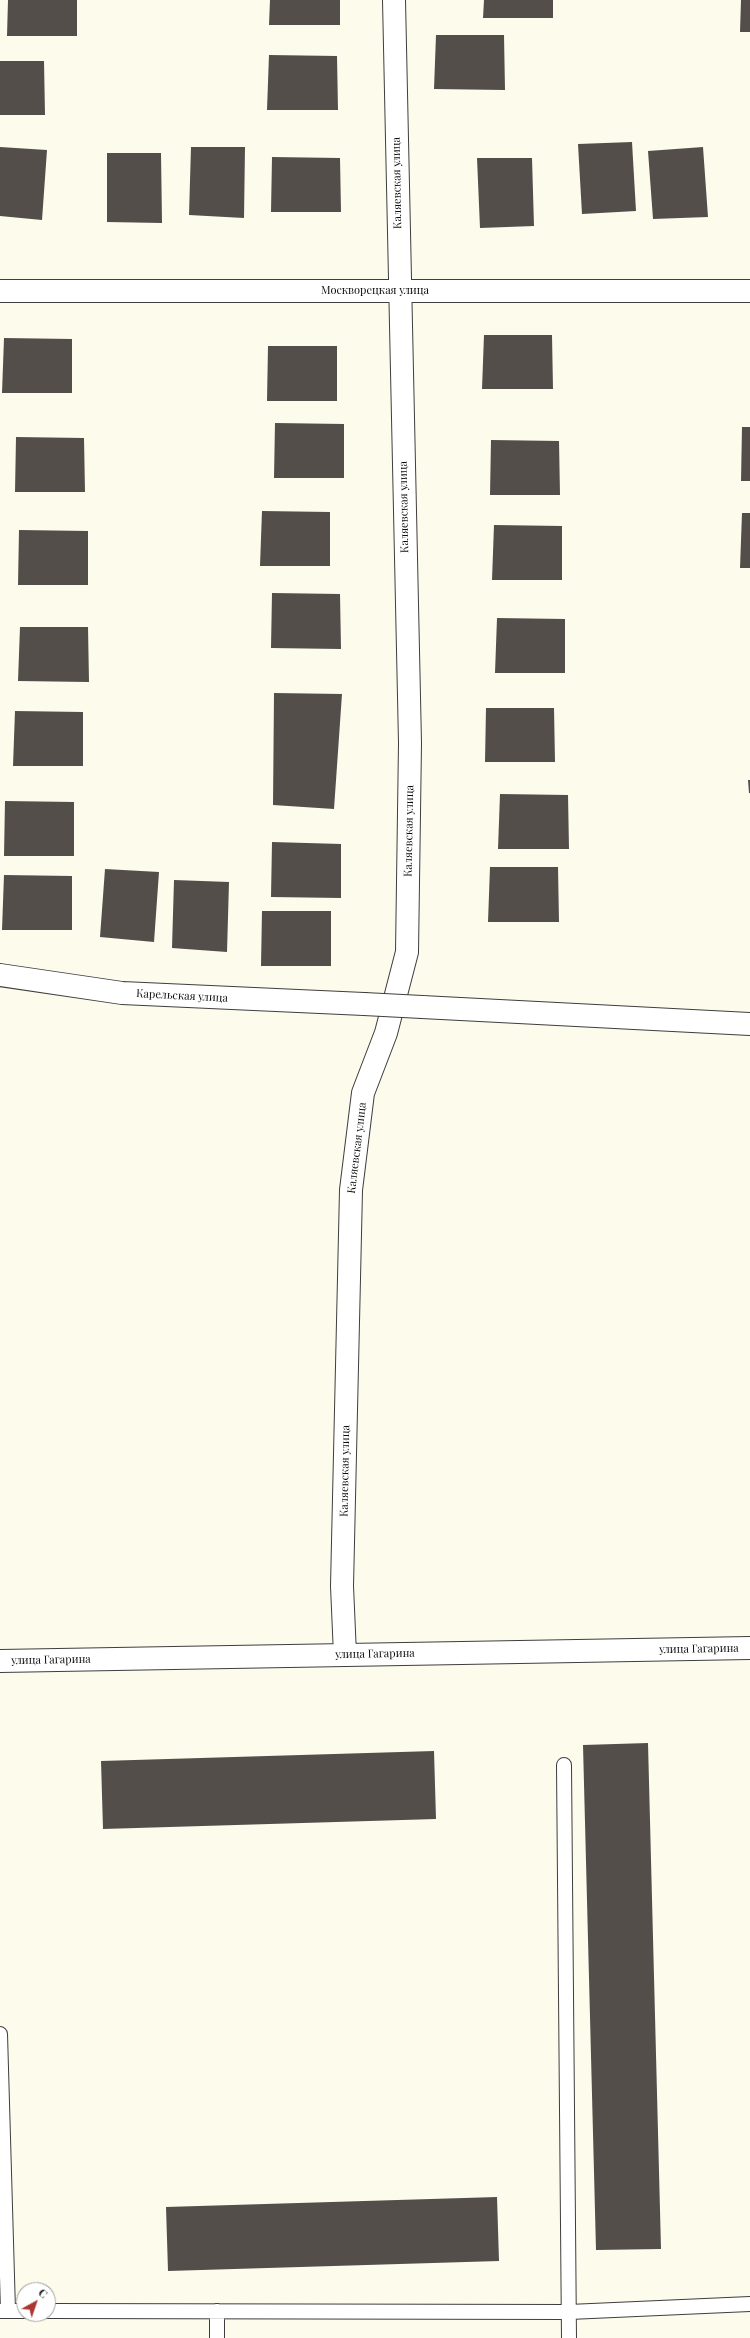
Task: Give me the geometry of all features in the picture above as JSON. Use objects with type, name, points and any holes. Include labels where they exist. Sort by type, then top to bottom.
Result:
[{"type":"street","name":"Каляевская улица","points":[[345,1655],[342,1586],[351,1190],[363,1093],[386,1033],[407,952],[410,743],[399,291],[394,0]]},
{"type":"street","name":"Москворецкая улица","points":[[0,291],[750,291]]},
{"type":"street","name":"Карельская улица","points":[[0,975],[122,993],[750,1024]]},
{"type":"street","name":"улица Гагарина","points":[[0,1661],[750,1648]]},
{"type":"lane","points":[[564,1765],[569,2338]]},
{"type":"lane","points":[[0,2034],[4,2311],[16,2311]]},
{"type":"lane","points":[[56,2311],[569,2312],[750,2304]]},
{"type":"lane","points":[[217,2311],[217,2338]]},
{"type":"building","points":[[8,0],[77,0],[77,36],[7,36]]},
{"type":"building","points":[[270,0],[340,0],[340,25],[269,25]]},
{"type":"building","points":[[484,0],[553,0],[553,18],[483,18]]},
{"type":"building","points":[[741,0],[750,0],[750,32],[740,32]]},
{"type":"building","points":[[436,35],[504,35],[505,90],[434,89]]},
{"type":"building","points":[[269,55],[337,56],[338,110],[267,110]]},
{"type":"building","points":[[0,61],[44,61],[45,115],[0,115]]},
{"type":"building","points":[[632,142],[636,211],[582,214],[578,144]]},
{"type":"building","points":[[0,147],[47,150],[42,220],[0,216]]},
{"type":"building","points":[[191,147],[245,147],[244,218],[189,215]]},
{"type":"building","points":[[703,147],[708,217],[653,219],[648,151]]},
{"type":"building","points":[[107,153],[161,153],[162,223],[107,222]]},
{"type":"building","points":[[272,157],[340,158],[341,212],[271,212]]},
{"type":"building","points":[[477,158],[532,158],[534,226],[480,228]]},
{"type":"building","points":[[484,335],[552,335],[553,389],[482,389]]},
{"type":"building","points":[[4,338],[72,339],[72,393],[2,393]]},
{"type":"building","points":[[268,346],[337,346],[337,401],[267,401]]},
{"type":"building","points":[[275,423],[344,424],[344,478],[274,478]]},
{"type":"building","points":[[742,427],[750,427],[750,481],[741,481]]},
{"type":"building","points":[[16,437],[84,438],[85,492],[15,492]]},
{"type":"building","points":[[491,440],[559,441],[560,495],[490,495]]},
{"type":"building","points":[[262,511],[330,512],[330,566],[260,566]]},
{"type":"building","points":[[742,513],[750,513],[750,568],[740,568]]},
{"type":"building","points":[[494,525],[562,526],[562,580],[492,580]]},
{"type":"building","points":[[19,530],[88,531],[88,585],[18,585]]},
{"type":"building","points":[[272,593],[340,594],[341,649],[271,648]]},
{"type":"building","points":[[497,618],[565,619],[565,673],[495,673]]},
{"type":"building","points":[[20,627],[88,627],[89,682],[18,681]]},
{"type":"building","points":[[274,693],[342,694],[334,809],[273,805]]},
{"type":"building","points":[[486,708],[554,708],[555,762],[485,762]]},
{"type":"building","points":[[15,711],[83,712],[83,766],[13,766]]},
{"type":"building","points":[[748,780],[750,780],[750,793],[749,793]]},
{"type":"building","points":[[500,794],[568,795],[569,849],[498,849]]},
{"type":"building","points":[[5,801],[74,802],[74,856],[4,856]]},
{"type":"building","points":[[272,842],[341,844],[341,898],[271,897]]},
{"type":"building","points":[[490,867],[558,867],[559,922],[488,922]]},
{"type":"building","points":[[105,869],[159,872],[154,942],[100,937]]},
{"type":"building","points":[[4,875],[72,876],[72,930],[2,930]]},
{"type":"building","points":[[174,880],[229,882],[227,952],[172,948]]},
{"type":"building","points":[[262,911],[331,911],[331,966],[261,966]]},
{"type":"building","points":[[648,1743],[661,2249],[596,2250],[583,1745]]},
{"type":"building","points":[[434,1751],[436,1819],[103,1829],[101,1761]]},
{"type":"building","points":[[497,2197],[499,2261],[168,2271],[166,2207]]}]
